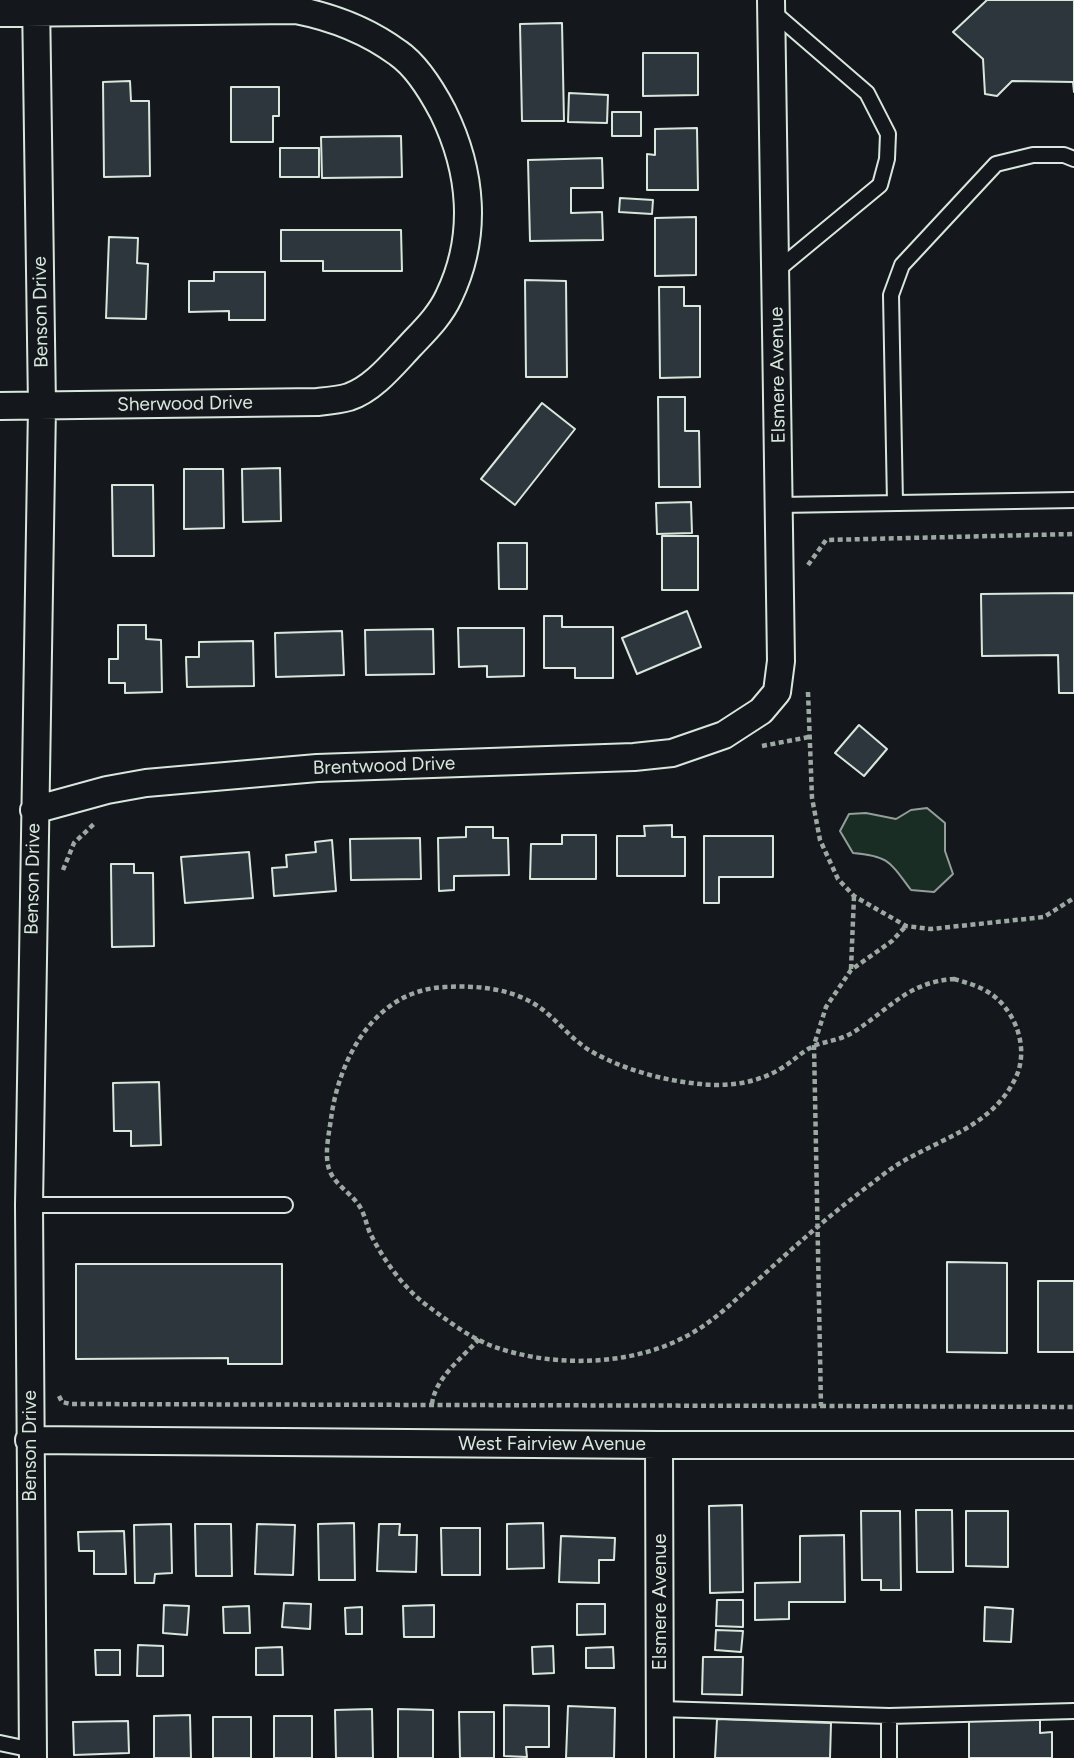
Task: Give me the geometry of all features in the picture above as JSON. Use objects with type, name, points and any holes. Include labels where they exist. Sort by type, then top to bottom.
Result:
[{"type":"street","points":[[0,13],[36,6]]},
{"type":"street","name":"Sherwood Drive","points":[[0,406],[317,402],[349,397],[367,387],[398,359],[433,321],[449,296],[464,250],[469,221],[467,187],[454,136],[439,104],[423,79],[400,54],[362,31],[319,14],[296,10],[36,6]]},
{"type":"street","name":"Benson Drive","points":[[33,1754],[29,1205],[42,406],[36,6]]},
{"type":"street","name":"Elsmere Avenue","points":[[733,729],[761,711],[777,691],[781,661],[771,6]]},
{"type":"street","name":"Brentwood Drive","points":[[34,810],[107,790],[146,783],[317,768],[634,757],[672,753],[724,735],[733,729]]},
{"type":"street","name":"West Fairview Avenue","points":[[29,1440],[1074,1445]]},
{"type":"street","name":"Elsmere Avenue","points":[[659,1445],[660,1758]]},
{"type":"lane","points":[[771,6],[867,93],[888,134],[887,159],[880,185],[776,271]]},
{"type":"lane","points":[[895,503],[891,295],[902,265],[996,164],[1033,155],[1064,155],[1074,159]]},
{"type":"lane","points":[[780,505],[1074,500]]},
{"type":"lane","points":[[29,1205],[285,1205]]},
{"type":"lane","points":[[660,1709],[889,1716],[1074,1711]]},
{"type":"lane","points":[[889,1716],[889,1758]]},
{"type":"lane","points":[[0,1743],[33,1754]]},
{"type":"path","points":[[806,568],[825,540],[1074,534]]},
{"type":"path","points":[[807,689],[812,798],[820,840],[838,879],[854,897],[906,926],[931,929],[1044,917],[1074,898]]},
{"type":"path","points":[[752,748],[809,737]]},
{"type":"path","points":[[62,873],[74,843],[93,824],[103,819]]},
{"type":"path","points":[[851,970],[854,897]]},
{"type":"path","points":[[821,1406],[814,1045],[826,1007],[851,970],[892,941],[906,926]]},
{"type":"path","points":[[954,979],[972,984],[993,995],[1010,1012],[1023,1056],[1017,1076],[1003,1099],[977,1123],[899,1163],[817,1226],[735,1302],[701,1328],[655,1350],[607,1360],[571,1360],[532,1356],[495,1347],[426,1305],[397,1275],[369,1231],[361,1208],[333,1178],[328,1165],[332,1109],[340,1077],[352,1047],[367,1027],[391,1006],[437,987],[472,986],[529,1000],[548,1014],[571,1038],[591,1051],[620,1065],[701,1084],[758,1080],[781,1069],[814,1045],[832,1043],[852,1032],[913,988],[932,980],[954,979]]},
{"type":"path","points":[[432,1404],[433,1394],[447,1374],[479,1339]]},
{"type":"path","points":[[58,1394],[62,1402],[69,1404],[1074,1407]]},
{"type":"green space","points":[[927,808],[945,823],[945,851],[953,874],[934,892],[911,890],[888,862],[874,856],[853,853],[840,831],[849,814],[866,813],[896,819],[911,810]]},
{"type":"building","points":[[987,0],[1074,0],[1074,92],[1073,82],[1012,81],[997,96],[985,94],[983,59],[953,32]]},
{"type":"building","points":[[562,23],[564,121],[522,121],[520,24]]},
{"type":"building","points":[[643,53],[698,53],[698,95],[643,96]]},
{"type":"building","points":[[130,81],[131,101],[149,101],[150,176],[104,177],[103,82]]},
{"type":"building","points":[[231,87],[279,87],[279,116],[273,116],[273,142],[231,142]]},
{"type":"building","points":[[569,93],[608,95],[607,123],[568,122]]},
{"type":"building","points":[[612,112],[641,112],[641,136],[612,136]]},
{"type":"building","points":[[697,128],[698,190],[647,190],[647,154],[655,155],[655,129]]},
{"type":"building","points":[[401,136],[402,177],[322,178],[321,137]]},
{"type":"building","points":[[280,148],[319,148],[319,177],[280,177]]},
{"type":"building","points":[[602,158],[603,188],[571,188],[571,213],[602,212],[603,240],[530,241],[528,160]]},
{"type":"building","points":[[620,198],[653,200],[652,214],[619,212]]},
{"type":"building","points":[[696,217],[696,275],[655,276],[655,218]]},
{"type":"building","points":[[281,230],[401,230],[402,271],[323,271],[323,261],[281,261]]},
{"type":"building","points":[[109,237],[138,238],[137,263],[148,264],[146,319],[106,318]]},
{"type":"building","points":[[214,272],[265,272],[265,320],[229,320],[229,311],[189,312],[189,281],[214,281]]},
{"type":"building","points":[[525,280],[566,281],[567,377],[526,377]]},
{"type":"building","points":[[659,287],[684,287],[684,306],[700,306],[700,377],[660,378]]},
{"type":"building","points":[[658,397],[685,397],[685,431],[699,431],[700,487],[659,487]]},
{"type":"building","points":[[542,403],[575,429],[515,505],[481,479]]},
{"type":"building","points":[[280,468],[281,521],[243,522],[242,469]]},
{"type":"building","points":[[184,469],[223,469],[224,528],[184,529]]},
{"type":"building","points":[[112,485],[153,485],[154,556],[113,556]]},
{"type":"building","points":[[691,502],[692,533],[657,534],[656,503]]},
{"type":"building","points":[[662,536],[698,536],[698,590],[662,590]]},
{"type":"building","points":[[498,543],[527,543],[527,589],[499,589]]},
{"type":"building","points":[[1074,593],[1074,693],[1059,693],[1058,655],[982,656],[981,594]]},
{"type":"building","points":[[687,611],[701,647],[637,674],[622,638]]},
{"type":"building","points":[[544,616],[562,616],[562,627],[613,627],[613,678],[575,678],[575,668],[544,668]]},
{"type":"building","points":[[118,625],[146,625],[146,639],[161,640],[162,692],[125,693],[125,683],[109,683],[109,659],[118,659]]},
{"type":"building","points":[[458,628],[524,628],[524,676],[487,677],[487,666],[459,667]]},
{"type":"building","points":[[433,629],[434,674],[366,675],[365,630]]},
{"type":"building","points":[[342,631],[344,675],[276,677],[275,633]]},
{"type":"building","points":[[253,641],[254,686],[187,687],[186,657],[199,657],[199,642]]},
{"type":"building","points":[[859,725],[887,749],[864,776],[835,753]]},
{"type":"building","points":[[672,825],[672,837],[685,837],[685,876],[617,876],[617,836],[645,836],[644,826]]},
{"type":"building","points":[[466,827],[493,827],[493,838],[508,838],[509,875],[454,876],[454,890],[439,891],[438,838],[466,837]]},
{"type":"building","points":[[562,835],[596,835],[596,879],[530,879],[531,844],[562,844]]},
{"type":"building","points":[[704,836],[773,836],[773,877],[719,877],[719,903],[704,903]]},
{"type":"building","points":[[420,838],[421,879],[351,880],[350,839]]},
{"type":"building","points":[[332,840],[336,891],[274,896],[272,868],[287,867],[286,855],[316,852],[315,842]]},
{"type":"building","points":[[249,852],[253,898],[185,903],[181,857]]},
{"type":"building","points":[[111,864],[134,864],[134,873],[153,873],[154,946],[112,947]]},
{"type":"building","points":[[159,1082],[161,1145],[131,1146],[131,1131],[114,1131],[113,1083]]},
{"type":"building","points":[[947,1262],[1007,1263],[1007,1353],[947,1352]]},
{"type":"building","points":[[76,1264],[282,1264],[282,1364],[228,1364],[228,1358],[76,1359]]},
{"type":"building","points":[[1038,1281],[1074,1281],[1074,1352],[1038,1352]]},
{"type":"building","points":[[742,1505],[743,1592],[710,1593],[709,1506]]},
{"type":"building","points":[[916,1510],[952,1510],[953,1572],[917,1572]]},
{"type":"building","points":[[861,1511],[900,1511],[901,1590],[881,1590],[881,1580],[862,1580]]},
{"type":"building","points":[[966,1511],[1008,1511],[1008,1567],[966,1566]]},
{"type":"building","points":[[354,1523],[355,1580],[319,1580],[318,1524]]},
{"type":"building","points":[[543,1523],[544,1568],[507,1569],[507,1524]]},
{"type":"building","points":[[171,1524],[172,1573],[155,1574],[154,1583],[135,1583],[134,1525]]},
{"type":"building","points":[[195,1524],[231,1524],[232,1576],[196,1576]]},
{"type":"building","points":[[257,1524],[295,1525],[293,1575],[255,1574]]},
{"type":"building","points":[[379,1524],[400,1524],[399,1535],[417,1535],[416,1572],[377,1571]]},
{"type":"building","points":[[441,1528],[480,1528],[480,1575],[442,1575]]},
{"type":"building","points":[[124,1531],[126,1574],[94,1574],[94,1551],[79,1551],[78,1532]]},
{"type":"building","points":[[844,1535],[845,1602],[789,1602],[789,1619],[755,1620],[755,1583],[800,1582],[800,1536]]},
{"type":"building","points":[[561,1536],[615,1538],[614,1560],[599,1560],[599,1583],[559,1582]]},
{"type":"building","points":[[717,1600],[743,1600],[743,1627],[716,1626]]},
{"type":"building","points":[[284,1603],[311,1604],[310,1629],[282,1627]]},
{"type":"building","points":[[577,1604],[605,1604],[605,1634],[577,1635]]},
{"type":"building","points":[[164,1605],[189,1606],[187,1635],[163,1633]]},
{"type":"building","points":[[434,1605],[434,1637],[404,1637],[403,1606]]},
{"type":"building","points":[[249,1606],[250,1633],[224,1633],[223,1607]]},
{"type":"building","points":[[362,1607],[362,1634],[346,1634],[345,1608]]},
{"type":"building","points":[[985,1607],[1013,1609],[1011,1642],[984,1641]]},
{"type":"building","points":[[716,1630],[743,1631],[741,1652],[715,1650]]},
{"type":"building","points":[[138,1645],[163,1646],[163,1676],[137,1676]]},
{"type":"building","points":[[553,1646],[554,1673],[533,1674],[532,1647]]},
{"type":"building","points":[[282,1647],[283,1675],[256,1675],[256,1648]]},
{"type":"building","points":[[613,1647],[614,1668],[586,1668],[586,1648]]},
{"type":"building","points":[[95,1650],[120,1650],[120,1675],[96,1675]]},
{"type":"building","points":[[703,1657],[743,1657],[742,1695],[702,1694]]},
{"type":"building","points":[[504,1705],[549,1706],[549,1747],[526,1747],[527,1757],[504,1756]]},
{"type":"building","points":[[568,1706],[615,1708],[614,1758],[566,1758]]},
{"type":"building","points":[[372,1709],[373,1758],[336,1758],[335,1710]]},
{"type":"building","points":[[398,1709],[433,1710],[433,1758],[398,1758]]},
{"type":"building","points":[[459,1712],[494,1712],[494,1758],[460,1758]]},
{"type":"building","points":[[190,1715],[191,1758],[154,1758],[154,1716]]},
{"type":"building","points":[[274,1716],[312,1716],[312,1758],[274,1758]]},
{"type":"building","points":[[213,1717],[251,1717],[251,1758],[213,1758]]},
{"type":"building","points":[[717,1719],[831,1723],[830,1758],[715,1758]]},
{"type":"building","points":[[969,1720],[1040,1720],[1040,1733],[1052,1732],[1052,1758],[969,1758]]},
{"type":"building","points":[[128,1721],[129,1753],[74,1755],[73,1722]]}]
